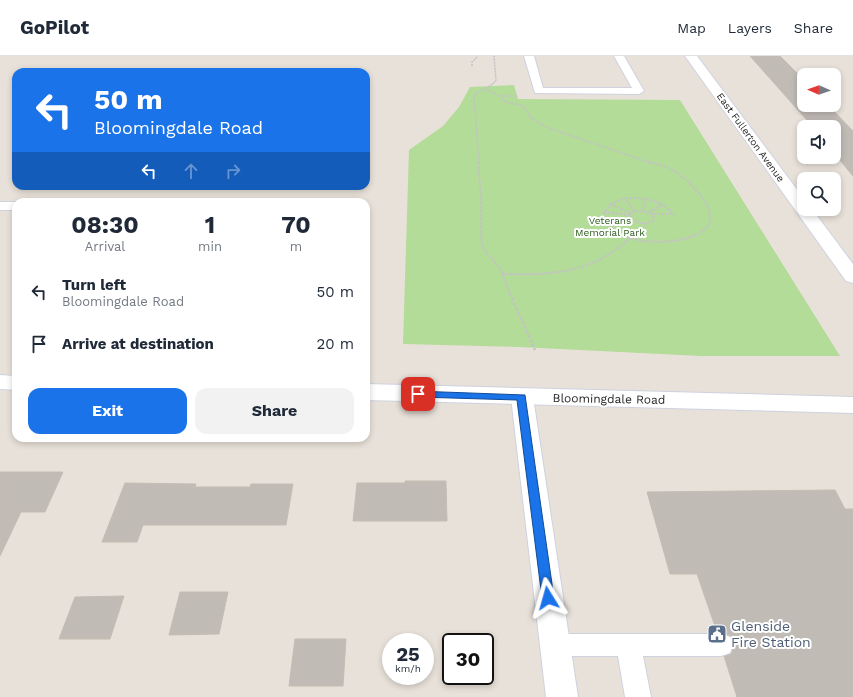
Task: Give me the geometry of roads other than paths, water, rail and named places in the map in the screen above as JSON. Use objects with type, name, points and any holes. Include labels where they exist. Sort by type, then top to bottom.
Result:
[{"type":"street","name":"East Fullerton Avenue","points":[[691,56],[853,277]]},
{"type":"street","name":"Bloomingdale Road","points":[[370,392],[853,405]]},
{"type":"street","points":[[522,397],[562,697]]},
{"type":"lane","points":[[529,56],[539,91],[639,91],[619,56]]},
{"type":"lane","points":[[0,206],[12,206]]},
{"type":"lane","points":[[554,645],[721,645]]},
{"type":"lane","points":[[628,645],[638,697]]},
{"type":"place","name":"Glenside Fire Station","points":[[717,634]]},
{"type":"park label","name":"Veterans Memorial Park","points":[[610,226]]}]
